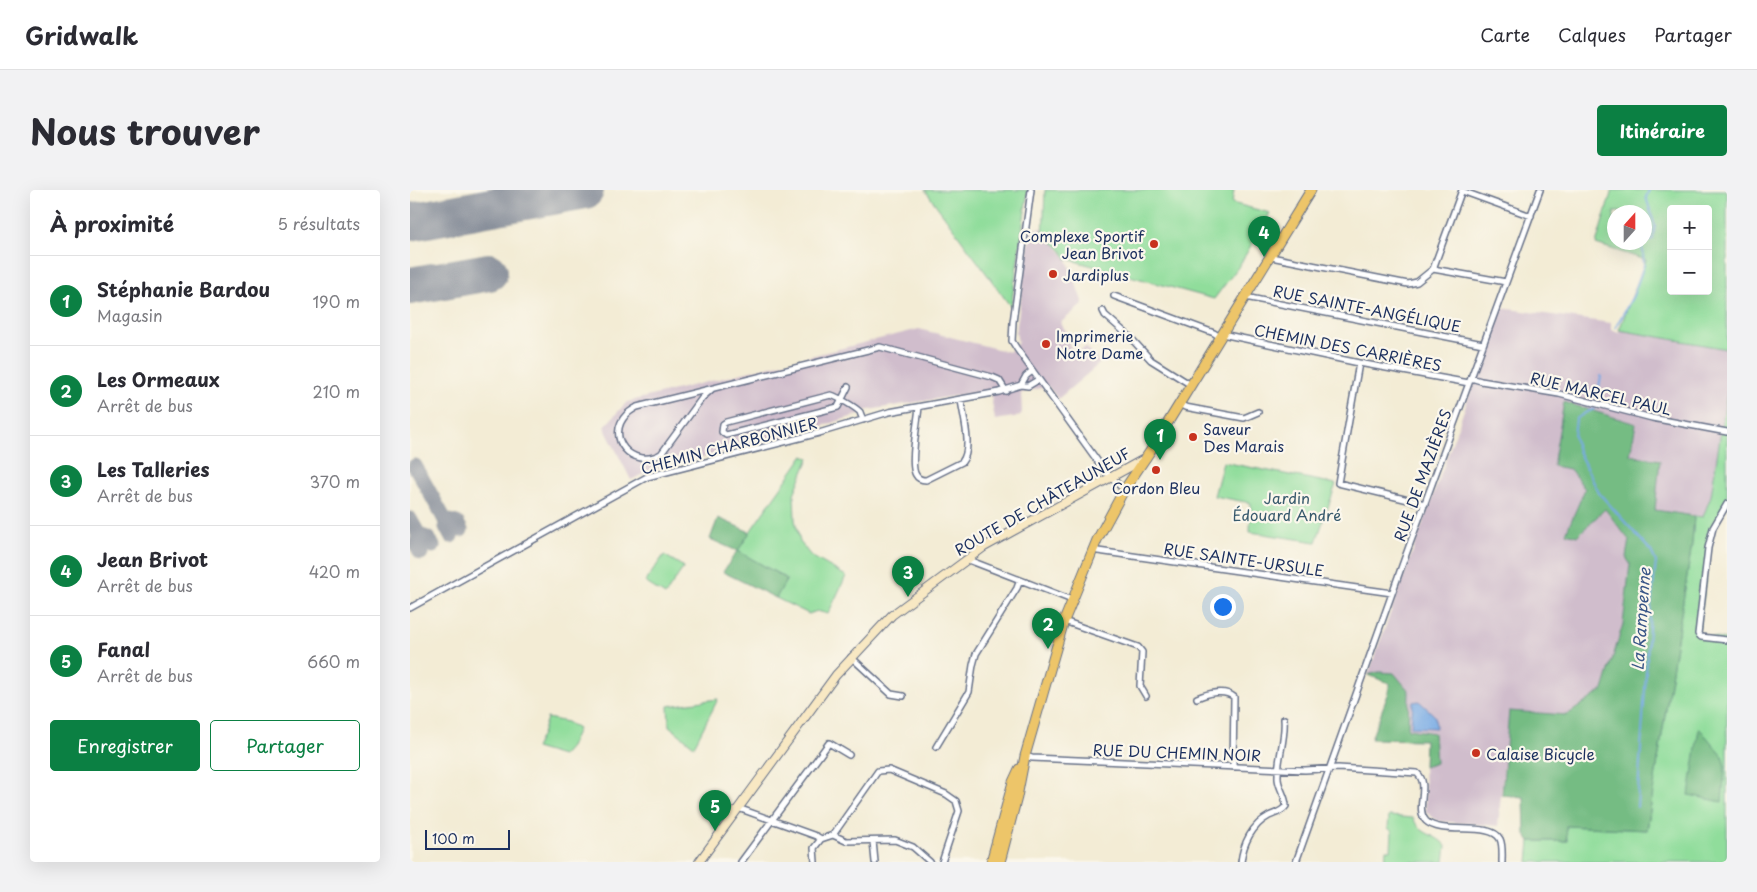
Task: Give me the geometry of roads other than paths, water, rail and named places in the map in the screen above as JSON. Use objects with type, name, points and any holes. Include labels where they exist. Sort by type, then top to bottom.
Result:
[{"type":"main road","points":[[1000,862],[1017,797],[1025,756],[1064,621],[1104,524],[1311,190]]},
{"type":"main road","name":"ROUTE DE CHÂTEAUNEUF","points":[[699,862],[822,693],[851,657],[892,615],[984,547],[1146,458]]},
{"type":"main road","points":[[990,862],[1013,782],[1025,756]]},
{"type":"street","points":[[1031,190],[1012,335],[1014,345],[1109,477],[1124,490]]},
{"type":"street","points":[[1271,257],[1408,284],[1417,282],[1434,269],[1462,190],[1531,216]]},
{"type":"street","name":"RUE DE MAZIÈRES","points":[[1296,862],[1424,504],[1540,190]]},
{"type":"street","points":[[1434,269],[1506,282]]},
{"type":"street","name":"CHEMIN DES CARRIÈRES","points":[[1114,296],[1221,336],[1359,363],[1470,380]]},
{"type":"street","name":"RUE SAINTE-ANGÉLIQUE","points":[[1245,296],[1483,344]]},
{"type":"street","points":[[1103,311],[1105,316],[1129,336],[1151,360],[1191,386]]},
{"type":"street","points":[[712,389],[702,398],[661,454],[653,458],[644,459],[628,452],[622,446],[619,439],[619,431],[622,422],[627,414],[637,407],[880,347],[999,380],[1006,391]]},
{"type":"street","points":[[1359,363],[1338,483],[1424,504]]},
{"type":"street","name":"CHEMIN CHARBONNIER","points":[[1021,385],[1026,376],[1032,372]]},
{"type":"street","name":"CHEMIN CHARBONNIER","points":[[410,608],[647,477],[889,412],[1006,391],[1021,385],[1028,386],[1038,380]]},
{"type":"street","name":"RUE MARCEL PAUL","points":[[1470,380],[1559,394],[1652,418],[1727,432]]},
{"type":"street","points":[[848,387],[842,400],[838,407],[726,435],[722,432],[723,424],[726,422],[831,395],[842,400],[860,412],[863,420]]},
{"type":"street","points":[[919,407],[913,466],[916,476],[926,480],[962,462],[965,458],[968,446],[961,400]]},
{"type":"street","points":[[1180,404],[1185,407],[1244,418],[1258,412]]},
{"type":"street","points":[[1727,504],[1713,528],[1708,548],[1698,634],[1701,637],[1727,640]]},
{"type":"street","name":"RUE SAINTE-URSULE","points":[[1093,548],[1392,593]]},
{"type":"street","points":[[966,559],[1072,600]]},
{"type":"street","points":[[936,747],[969,692],[972,665],[976,654],[1017,588],[1020,580]]},
{"type":"street","points":[[1064,621],[1138,647],[1142,652],[1140,686],[1146,696]]},
{"type":"street","points":[[851,657],[890,694],[903,696]]},
{"type":"street","points":[[1198,698],[1208,693],[1231,694],[1234,697],[1233,766]]},
{"type":"street","points":[[1241,862],[1243,849],[1251,832],[1264,819],[1282,811],[1286,806],[1279,784],[1278,768],[1285,727],[1284,719]]},
{"type":"street","points":[[741,862],[829,743],[849,754]]},
{"type":"street","name":"RUE DU CHEMIN NOIR","points":[[1025,756],[1087,761],[1278,768],[1338,768],[1417,773],[1424,784],[1422,810],[1427,822],[1437,826],[1492,832],[1500,839],[1502,844],[1502,862]]},
{"type":"street","points":[[815,862],[814,848],[821,839],[833,835],[878,771],[889,770],[956,800],[959,811],[942,862]]},
{"type":"street","points":[[738,808],[821,839]]},
{"type":"street","points":[[833,835],[846,841],[895,840],[913,847],[930,862]]},
{"type":"street","points":[[873,841],[875,862]]},
{"type":"water","points":[[1419,701],[1435,716],[1436,728],[1411,727],[1413,702]]},
{"type":"waterway","name":"La Rampenne","points":[[1616,327],[1633,296],[1644,265],[1642,243],[1653,239],[1655,226],[1646,197],[1649,190]]},
{"type":"waterway","name":"La Rampenne","points":[[1597,398],[1601,376]]},
{"type":"waterway","name":"La Rampenne","points":[[1594,409],[1576,419],[1574,436],[1578,451],[1599,493],[1651,551],[1656,562],[1650,614],[1637,807]]},
{"type":"place","name":"Complexe Sportif Jean Brivot","points":[[1154,244]]},
{"type":"place","name":"Jean Brivot","points":[[1264,257]]},
{"type":"place","name":"Jardiplus","points":[[1053,274]]},
{"type":"place","name":"Imprimerie Notre Dame","points":[[1046,344]]},
{"type":"place","name":"Saveur Des Marais","points":[[1193,437]]},
{"type":"place","name":"Stéphanie Bardou","points":[[1160,460]]},
{"type":"place","name":"Cordon Bleu","points":[[1156,470]]},
{"type":"place","name":"Les Talleries","points":[[908,597]]},
{"type":"place","name":"Les Ormeaux","points":[[1048,649]]},
{"type":"place","name":"Calaise Bicycle","points":[[1476,753]]},
{"type":"place","name":"Fanal","points":[[715,831]]},
{"type":"park label","name":"Jardin Édouard André","points":[[1287,506]]}]
